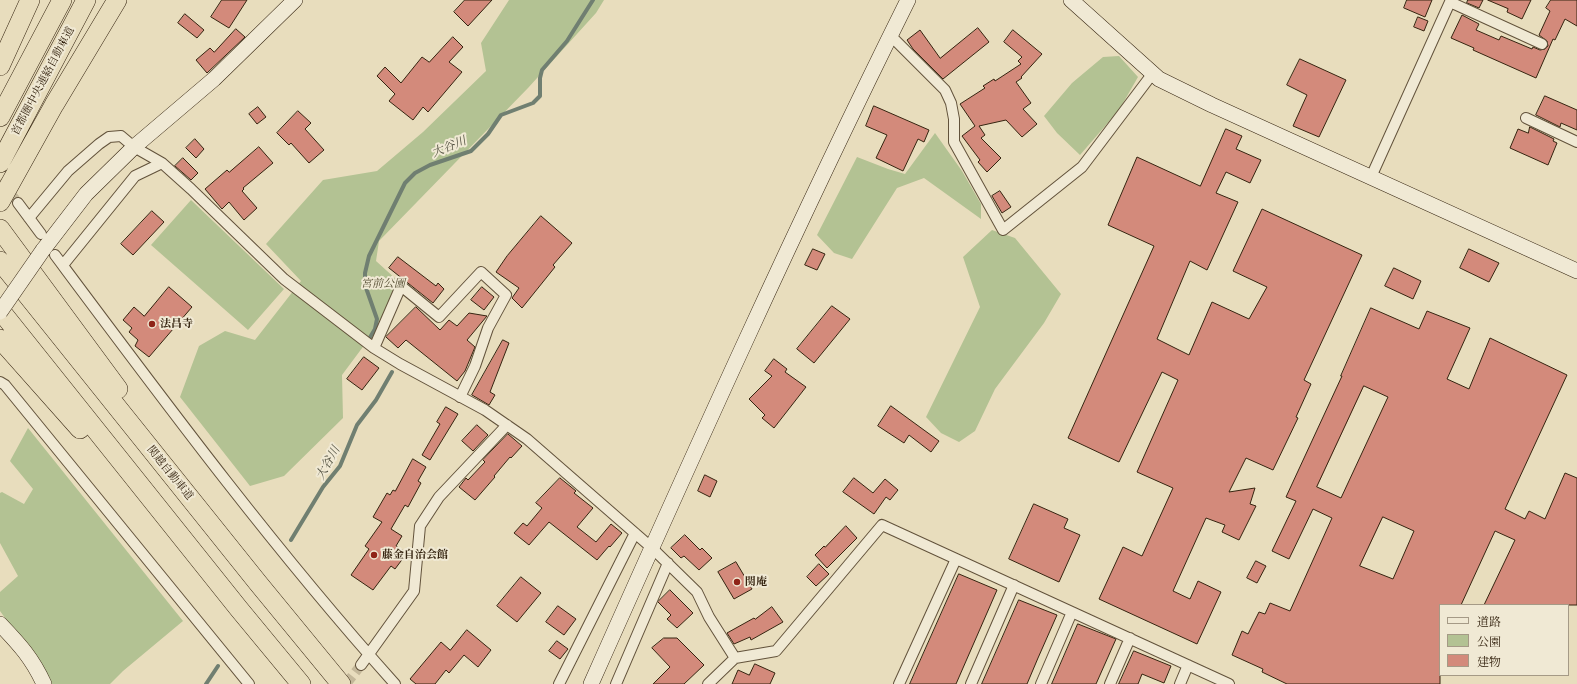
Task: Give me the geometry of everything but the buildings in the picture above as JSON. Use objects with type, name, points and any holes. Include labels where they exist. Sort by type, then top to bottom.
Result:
[{"type":"highway","name":"首都圏中央連絡自動車道","points":[[0,116],[62,0]]},
{"type":"highway","name":"首都圏中央連絡自動車道","points":[[0,163],[86,0]]},
{"type":"highway","points":[[7,200],[74,70],[117,0]]},
{"type":"highway","points":[[0,66],[30,3]]},
{"type":"highway","points":[[0,229],[54,300],[258,583]]},
{"type":"highway","name":"関越自動車道","points":[[0,261],[258,583],[341,684]]},
{"type":"highway","points":[[0,311],[301,684]]},
{"type":"highway","points":[[0,339],[239,609]]},
{"type":"street","points":[[0,311],[49,252],[86,194],[134,148],[214,79],[295,0]]},
{"type":"street","points":[[591,684],[778,271],[908,0]]},
{"type":"street","points":[[1071,0],[1159,79],[1212,105],[1577,271]]},
{"type":"street","points":[[1371,177],[1450,2],[1542,44]]},
{"type":"street","points":[[890,35],[945,90],[951,103],[954,119],[954,142],[1003,230],[1082,167],[1153,73]]},
{"type":"street","points":[[1526,118],[1577,142]]},
{"type":"street","points":[[29,218],[68,171],[109,137],[121,136],[134,148],[162,163],[284,279],[374,348],[400,364],[485,410],[527,439],[652,548],[697,592],[709,616],[735,658]]},
{"type":"street","points":[[63,266],[135,176],[162,163]]},
{"type":"street","points":[[7,200],[29,218],[41,234]]},
{"type":"street","points":[[49,252],[63,266],[114,335],[272,540],[395,684]]},
{"type":"street","points":[[374,348],[401,286],[439,317],[481,272],[506,295],[488,328],[475,366],[460,397]]},
{"type":"street","points":[[0,382],[5,385],[248,684]]},
{"type":"street","points":[[361,665],[414,590],[420,526],[439,497],[507,425]]},
{"type":"street","points":[[708,684],[735,658],[776,651],[882,525],[1229,684]]},
{"type":"street","points":[[559,684],[634,533]]},
{"type":"street","points":[[899,684],[956,559]]},
{"type":"street","points":[[616,684],[668,563]]},
{"type":"street","points":[[971,684],[1014,585]]},
{"type":"street","points":[[1041,684],[1072,612]]},
{"type":"street","points":[[0,624],[19,644],[35,665],[44,684]]},
{"type":"street","points":[[1110,684],[1130,638]]},
{"type":"street","points":[[1180,684],[1188,665]]},
{"type":"green space","name":"宮前公園","points":[[509,0],[604,0],[596,13],[528,88],[379,241],[376,261],[397,280],[380,324],[379,323],[377,328],[342,375],[343,418],[284,476],[250,486],[180,397],[199,346],[225,331],[255,340],[301,281],[266,244],[323,180],[377,171],[423,132],[486,71],[481,43]]},
{"type":"green space","points":[[1119,56],[1138,77],[1119,110],[1080,155],[1057,133],[1044,116],[1072,83],[1103,57]]},
{"type":"green space","points":[[935,133],[962,171],[981,204],[981,219],[924,178],[897,188],[852,259],[834,253],[817,235],[857,157],[905,174]]},
{"type":"green space","points":[[191,200],[284,289],[248,330],[151,245]]},
{"type":"green space","points":[[992,230],[1015,238],[1061,294],[1044,323],[995,389],[975,431],[959,442],[941,433],[926,417],[980,307],[963,257]]},
{"type":"green space","points":[[28,428],[183,621],[123,671],[110,684],[46,684],[32,655],[0,611],[0,592],[18,576],[0,543],[0,493],[2,492],[24,504],[33,489],[10,461]]},
{"type":"waterway","name":"大谷川","points":[[369,339],[375,329],[377,319],[365,285],[365,273],[369,256],[405,183],[415,173],[430,165],[471,151],[488,134],[501,115],[533,103],[540,96],[540,78],[542,70],[567,41],[593,0]]},
{"type":"waterway","name":"大谷川","points":[[291,540],[323,487],[340,466],[357,425],[376,400],[392,372]]},
{"type":"waterway","name":"大谷川","points":[[206,684],[218,666]]},
{"type":"tunnel","points":[[0,180],[18,203]]},
{"type":"tunnel","points":[[346,684],[361,665]]},
{"type":"place","name":"法昌寺","points":[[152,324]]},
{"type":"place","name":"藤金自治会館","points":[[374,555]]},
{"type":"place","name":"関庵","points":[[737,582]]}]
